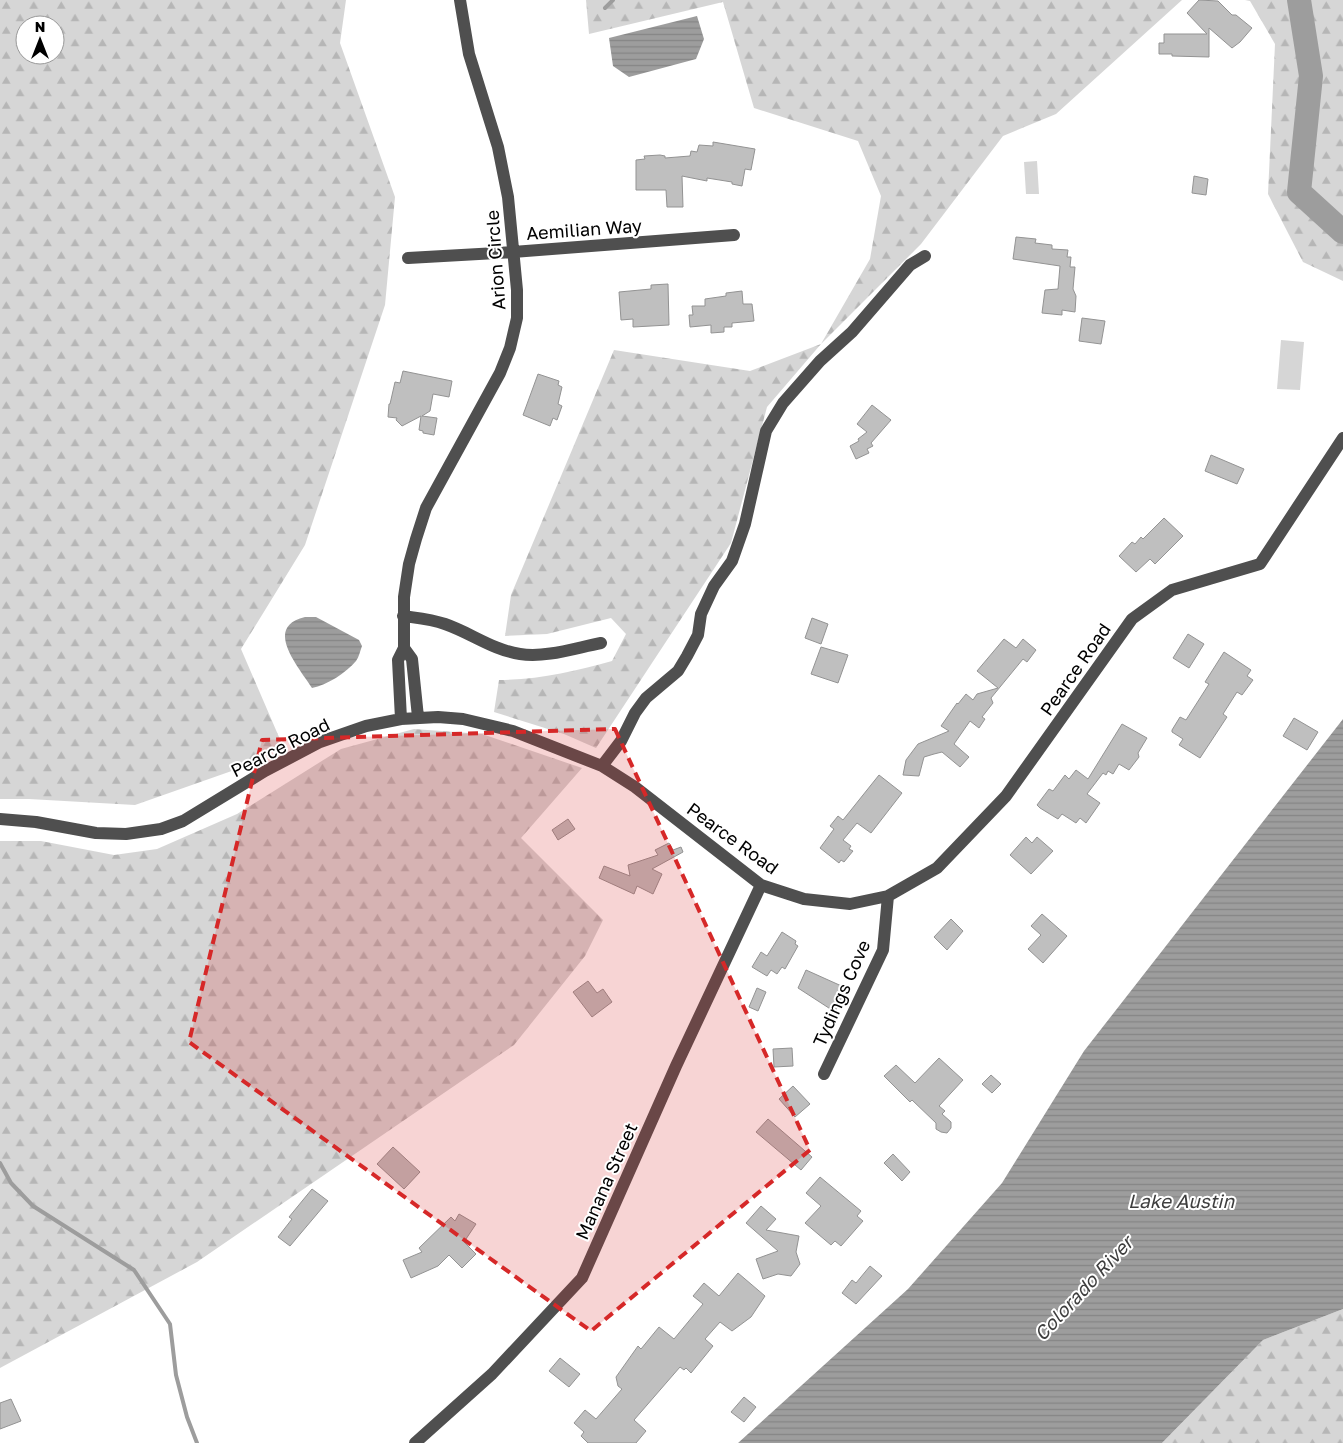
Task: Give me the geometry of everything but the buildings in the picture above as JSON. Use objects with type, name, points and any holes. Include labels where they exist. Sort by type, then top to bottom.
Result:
[{"type":"street","name":"Arion Circle","points":[[401,719],[398,660],[404,648],[404,598],[409,564],[426,508],[500,373],[510,348],[517,318],[512,223],[503,169],[468,54],[460,0]]},
{"type":"street","name":"Aemilian Way","points":[[408,258],[734,235]]},
{"type":"street","points":[[602,766],[621,741],[635,713],[646,698],[678,671],[698,635],[701,614],[714,586],[732,561],[745,524],[766,431],[784,403],[820,361],[852,332],[910,265],[925,256]]},
{"type":"street","name":"Pearce Road","points":[[0,819],[36,822],[96,833],[126,834],[161,829],[183,821],[265,771],[320,742],[366,726],[401,719],[438,717],[485,724],[513,732],[602,766],[643,792],[761,885],[804,899],[850,904],[888,896],[937,868],[1006,796],[1132,619],[1172,590],[1260,564],[1343,438]]},
{"type":"street","points":[[403,616],[446,624],[494,647],[522,654],[537,655],[601,643]]},
{"type":"street","name":"Arion Circle","points":[[404,648],[412,659],[418,717]]},
{"type":"street","points":[[398,674],[414,674]]},
{"type":"street","name":"Manana Street","points":[[415,1443],[492,1374],[582,1278],[684,1049],[761,885]]},
{"type":"street","name":"Tydings Cove","points":[[824,1074],[884,950],[888,896]]},
{"type":"highlighted area","points":[[615,729],[810,1150],[591,1331],[189,1042],[262,740]]},
{"type":"green space","points":[[0,0],[346,0],[340,43],[395,197],[385,305],[305,545],[241,649],[282,744],[243,767],[135,805],[0,799]]},
{"type":"green space","points":[[586,0],[1182,0],[1056,114],[1003,136],[921,244],[821,344],[870,259],[881,196],[858,141],[754,108],[723,2],[589,34]]},
{"type":"green space","points":[[1245,0],[1343,0],[1343,281],[1303,262],[1268,194],[1275,44],[1250,1]]},
{"type":"green space","points":[[1037,161],[1039,194],[1026,194],[1024,162]]},
{"type":"green space","points":[[1281,340],[1304,342],[1300,390],[1277,389]]},
{"type":"green space","points":[[821,344],[767,407],[731,543],[596,748],[564,734],[494,712],[499,680],[542,677],[612,661],[626,634],[611,618],[547,634],[505,636],[511,595],[614,350],[750,371]]},
{"type":"green space","points":[[414,729],[482,734],[582,768],[521,838],[603,920],[585,956],[514,1045],[197,1262],[0,1368],[0,841],[41,841],[114,855],[157,849],[237,814],[341,749]]},
{"type":"green space","points":[[1343,1309],[1343,1443],[1162,1443],[1263,1340]]},
{"type":"water","points":[[697,16],[704,39],[696,59],[629,77],[613,66],[609,38]]},
{"type":"water","points":[[305,617],[316,617],[359,640],[362,646],[357,659],[347,670],[336,678],[312,688],[293,659],[285,638],[286,629],[293,622]]},
{"type":"water","name":"Lake Austin","points":[[1343,719],[1343,1309],[1263,1340],[1162,1443],[738,1443],[908,1289],[1002,1183],[1084,1051]]},
{"type":"waterway","points":[[605,8],[613,0]]},
{"type":"waterway","points":[[1299,0],[1311,76],[1299,192],[1343,232]]},
{"type":"waterway","points":[[0,1163],[11,1183],[33,1206],[134,1270],[170,1324],[176,1375],[187,1417],[197,1443]]},
{"type":"water label","name":"Colorado River","points":[[1083,1288]]}]
